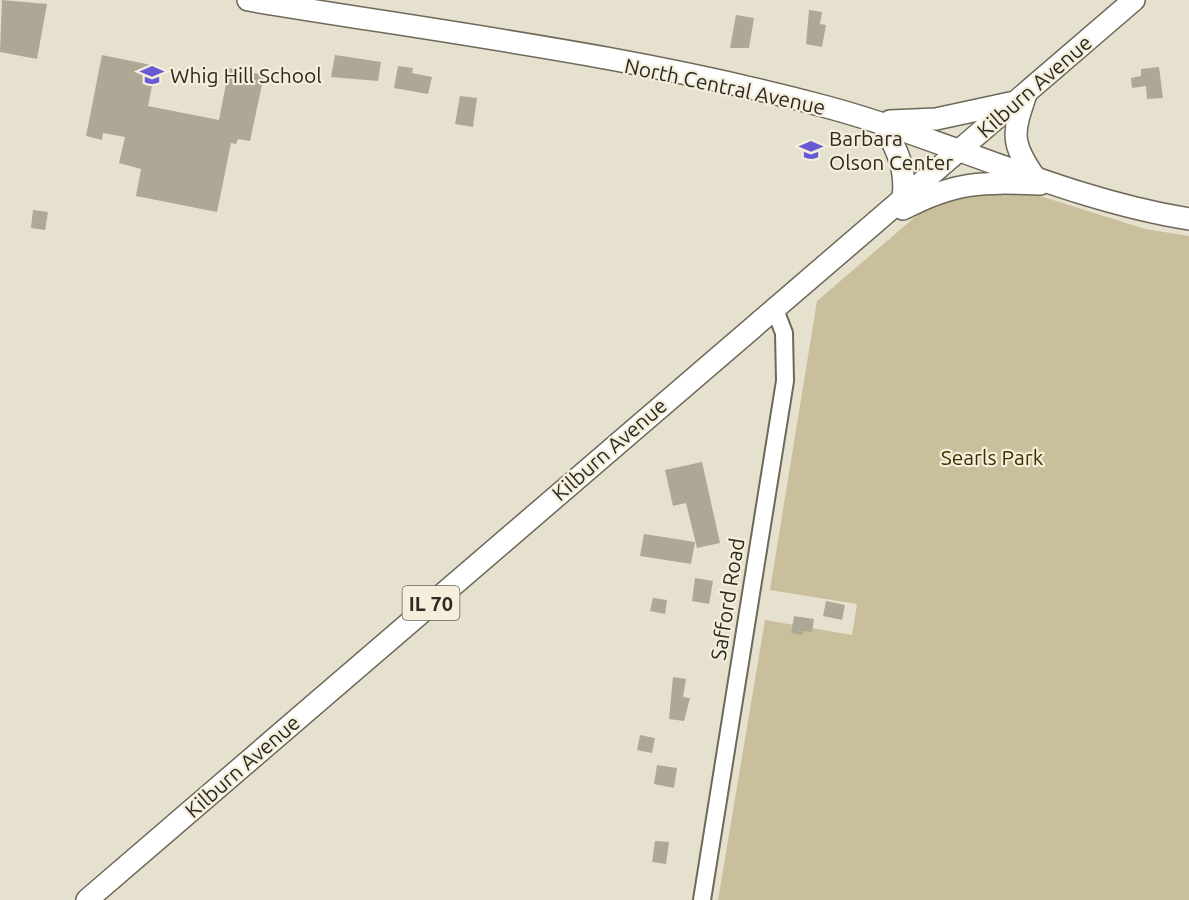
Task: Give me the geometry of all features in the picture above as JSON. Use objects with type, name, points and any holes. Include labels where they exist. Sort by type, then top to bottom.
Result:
[{"type":"main road","name":"North Central Avenue","points":[[248,0],[723,81],[876,123],[1106,201],[1189,219]]},
{"type":"main road","name":"Kilburn Avenue","points":[[87,900],[774,306],[1134,0]]},
{"type":"main road","points":[[876,123],[936,119],[1021,97],[1015,142],[1019,155],[1034,176]]},
{"type":"main road","points":[[876,123],[897,150],[904,172],[903,198]]},
{"type":"main road","points":[[868,228],[948,188],[988,183],[1060,185]]},
{"type":"street","name":"Safford Road","points":[[702,900],[785,381],[784,333],[774,306]]},
{"type":"green space","name":"Searls Park","points":[[1018,189],[1145,229],[1189,236],[1189,900],[718,900],[765,620],[852,635],[857,604],[770,590],[817,301],[936,199]]},
{"type":"building","points":[[2,0],[47,4],[37,59],[0,52]]},
{"type":"building","points":[[809,10],[822,12],[820,24],[826,25],[822,47],[806,44]]},
{"type":"building","points":[[736,15],[754,18],[749,48],[730,48]]},
{"type":"building","points":[[102,55],[156,66],[148,106],[219,120],[229,68],[264,75],[250,141],[238,139],[236,144],[231,143],[217,212],[136,196],[141,169],[119,163],[125,137],[103,133],[102,140],[86,136]]},
{"type":"building","points":[[335,55],[381,62],[378,81],[331,77]]},
{"type":"building","points":[[398,66],[413,68],[412,73],[432,77],[428,94],[394,88]]},
{"type":"building","points":[[1159,67],[1163,98],[1147,99],[1146,86],[1132,88],[1131,78],[1141,76],[1141,69]]},
{"type":"building","points":[[460,96],[477,98],[473,127],[455,124]]},
{"type":"building","points":[[33,210],[48,212],[45,230],[31,228]]},
{"type":"building","points":[[702,462],[720,543],[697,548],[686,503],[673,506],[665,470]]},
{"type":"building","points":[[644,534],[695,542],[691,564],[640,556]]},
{"type":"building","points":[[695,578],[713,581],[709,604],[692,601]]},
{"type":"building","points":[[653,598],[667,600],[665,614],[650,611]]},
{"type":"building","points":[[826,601],[845,605],[842,620],[823,616]]},
{"type":"building","points":[[794,616],[814,619],[812,632],[803,631],[803,635],[791,633]]},
{"type":"building","points":[[673,677],[686,679],[683,697],[690,698],[684,721],[669,719]]},
{"type":"building","points":[[640,735],[655,738],[652,753],[637,750]]},
{"type":"building","points":[[657,765],[677,768],[674,788],[654,784]]},
{"type":"building","points":[[655,841],[669,842],[666,864],[652,862]]},
{"type":"place","name":"Whig Hill School","points":[[152,75]]},
{"type":"place","name":"Barbara Olson Center","points":[[811,150]]}]
